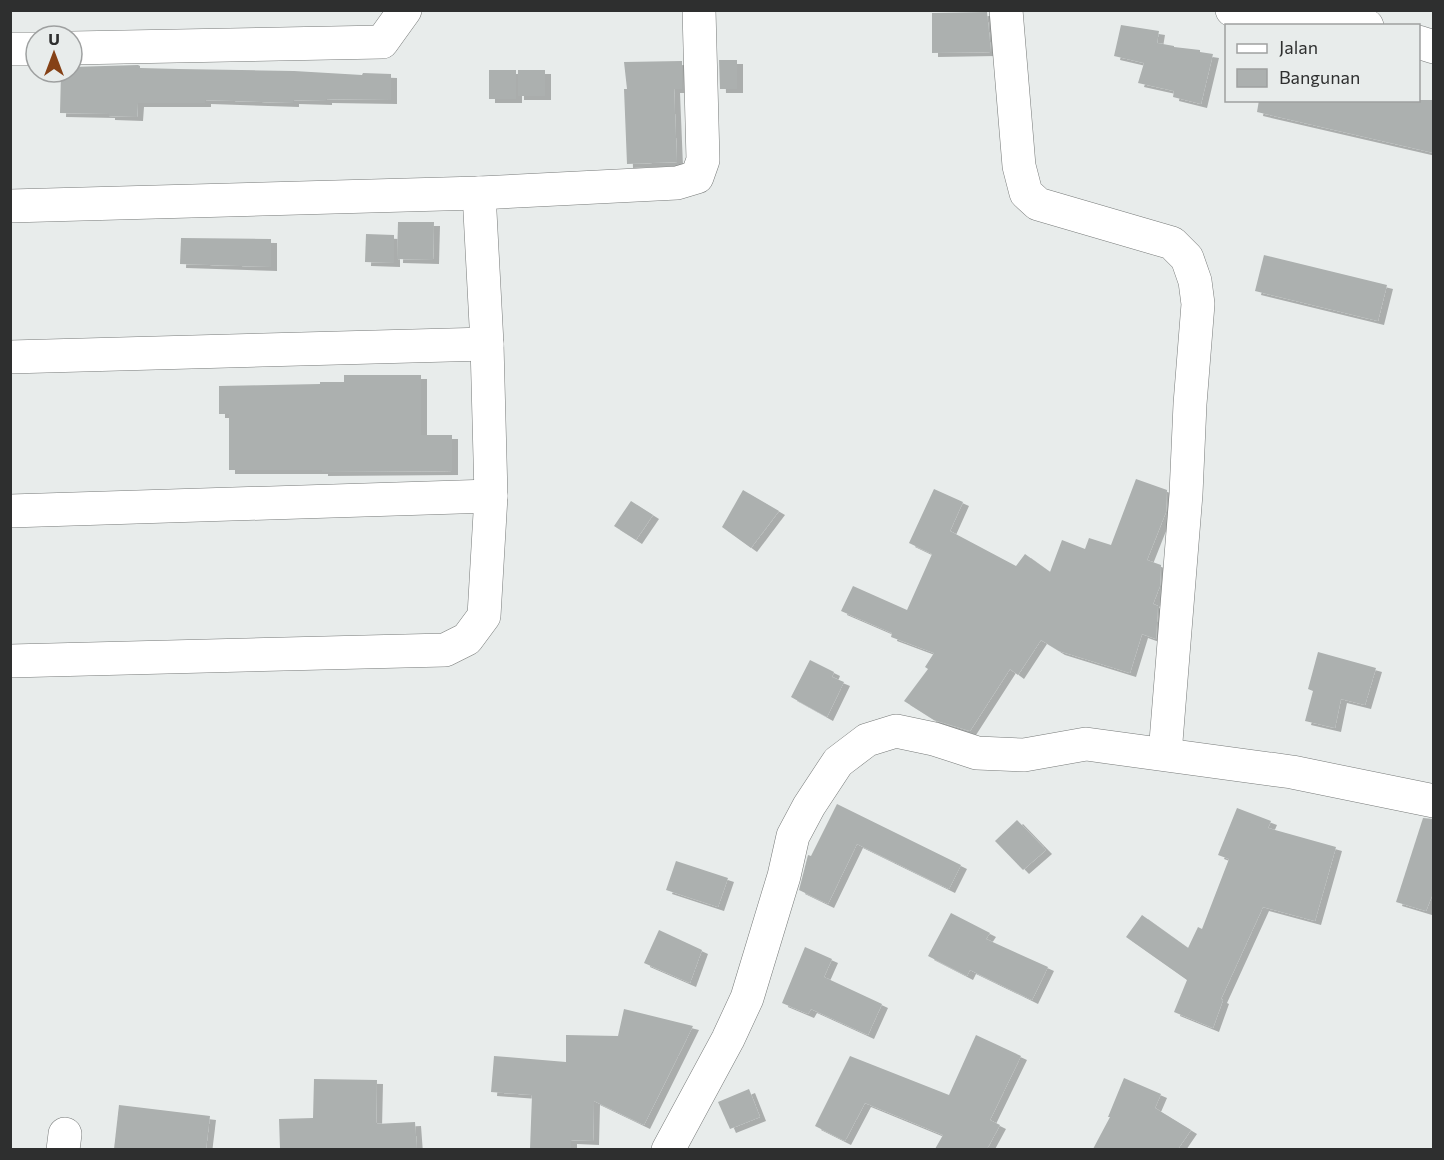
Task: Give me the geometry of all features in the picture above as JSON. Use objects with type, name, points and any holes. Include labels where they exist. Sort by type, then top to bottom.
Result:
[{"type":"street","points":[[84,48],[382,42],[405,10]]},
{"type":"street","points":[[10,206],[479,193],[677,183],[697,177],[704,159],[699,10]]},
{"type":"street","points":[[1006,10],[1019,166],[1026,193],[1038,204],[1172,243],[1188,258],[1195,281],[1198,304],[1186,494],[1165,754]]},
{"type":"street","points":[[1232,10],[1350,24]]},
{"type":"street","points":[[10,661],[445,650],[467,639],[484,616],[491,496],[487,344],[479,193]]},
{"type":"street","points":[[10,357],[487,344]]},
{"type":"street","points":[[10,512],[491,496]]},
{"type":"street","points":[[668,1149],[728,1039],[747,998],[784,876],[793,836],[809,806],[838,762],[867,740],[896,731],[934,739],[977,753],[1024,755],[1086,744],[1292,772],[1434,801]]},
{"type":"building","points":[[987,12],[991,52],[932,53],[932,13]]},
{"type":"building","points":[[1121,25],[1159,31],[1157,43],[1213,54],[1201,104],[1173,97],[1174,91],[1138,83],[1144,63],[1114,56]]},
{"type":"building","points":[[719,60],[737,60],[737,89],[720,89]]},
{"type":"building","points":[[682,61],[682,89],[674,89],[677,162],[627,164],[624,89],[627,89],[624,62]]},
{"type":"building","points":[[138,65],[140,68],[391,74],[391,100],[293,100],[293,103],[205,100],[205,103],[138,103],[137,117],[60,113],[61,84],[84,84],[84,67]]},
{"type":"building","points":[[489,70],[516,70],[516,99],[489,99]]},
{"type":"building","points":[[518,70],[545,70],[545,96],[518,96]]},
{"type":"building","points":[[1420,100],[1434,100],[1434,153],[1257,112],[1259,102],[1420,102]]},
{"type":"building","points":[[398,222],[434,222],[433,260],[397,259]]},
{"type":"building","points":[[366,234],[394,235],[394,263],[365,262]]},
{"type":"building","points":[[181,238],[271,239],[271,267],[180,264]]},
{"type":"building","points":[[1264,255],[1387,285],[1378,321],[1255,291]]},
{"type":"building","points":[[344,375],[421,375],[421,435],[452,435],[452,471],[229,470],[229,414],[219,414],[219,386],[344,382]]},
{"type":"building","points":[[1136,479],[1167,490],[1166,512],[1147,560],[1161,565],[1160,586],[1153,604],[1158,606],[1156,639],[1142,634],[1130,673],[1059,651],[1041,640],[1018,675],[1010,669],[970,731],[934,720],[904,701],[928,669],[925,667],[934,653],[891,637],[892,633],[841,611],[853,586],[907,610],[932,554],[909,543],[934,489],[963,502],[950,531],[1016,566],[1025,554],[1050,572],[1062,540],[1085,549],[1089,538],[1111,545]]},
{"type":"building","points":[[743,490],[779,511],[751,548],[722,527]]},
{"type":"building","points":[[631,501],[653,515],[636,540],[614,526]]},
{"type":"building","points":[[1318,652],[1376,668],[1365,705],[1341,699],[1335,728],[1305,721],[1313,691],[1308,689]]},
{"type":"building","points":[[810,660],[834,672],[832,677],[844,682],[827,717],[791,697]]},
{"type":"building","points":[[837,804],[961,865],[949,889],[857,844],[828,904],[799,890],[808,855],[811,856]]},
{"type":"building","points":[[1237,808],[1271,821],[1268,828],[1336,847],[1315,921],[1263,907],[1221,999],[1223,1000],[1213,1028],[1174,1012],[1187,980],[1126,937],[1142,915],[1188,948],[1198,927],[1202,929],[1229,859],[1218,855]]},
{"type":"building","points":[[1423,818],[1434,819],[1434,891],[1426,911],[1396,902]]},
{"type":"building","points":[[1017,820],[1046,850],[1023,870],[995,841]]},
{"type":"building","points":[[676,861],[728,878],[718,907],[666,890]]},
{"type":"building","points":[[951,913],[990,933],[986,939],[1048,967],[1032,1000],[970,970],[967,976],[928,956]]},
{"type":"building","points":[[659,930],[702,950],[690,983],[644,963]]},
{"type":"building","points":[[805,947],[832,959],[824,977],[882,1004],[868,1035],[811,1009],[808,1014],[782,1003]]},
{"type":"building","points":[[624,1009],[693,1026],[644,1125],[594,1101],[593,1141],[571,1140],[571,1149],[530,1149],[532,1095],[491,1092],[494,1056],[566,1062],[566,1035],[618,1036]]},
{"type":"building","points":[[976,1035],[1021,1056],[990,1120],[1000,1125],[987,1149],[935,1149],[943,1135],[865,1103],[845,1141],[815,1126],[850,1056],[949,1095]]},
{"type":"building","points":[[1124,1078],[1161,1094],[1155,1108],[1191,1130],[1178,1149],[1093,1149],[1110,1117],[1108,1117]]},
{"type":"building","points":[[314,1079],[377,1080],[376,1124],[415,1122],[417,1149],[280,1149],[279,1119],[313,1118]]},
{"type":"building","points":[[749,1089],[760,1117],[730,1129],[718,1102]]},
{"type":"building","points":[[119,1105],[210,1116],[206,1149],[114,1149]]}]
